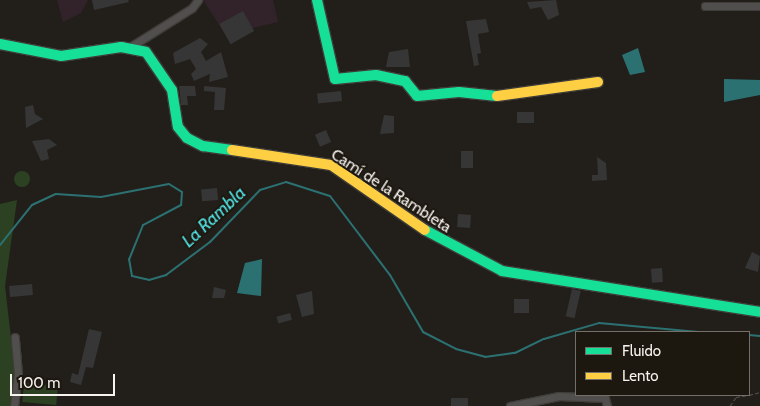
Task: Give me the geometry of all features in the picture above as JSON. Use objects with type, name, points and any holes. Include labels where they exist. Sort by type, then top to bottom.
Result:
[{"type":"street","points":[[0,44],[62,56],[130,47],[192,8],[198,0]]},
{"type":"street","points":[[317,0],[335,79],[376,75],[405,81],[417,96],[459,92],[511,98],[598,82]]},
{"type":"street","points":[[705,6],[760,6]]},
{"type":"street","name":"Camí de la Rambleta","points":[[130,47],[146,52],[162,69],[172,90],[178,127],[203,146],[331,165],[445,244],[502,271],[760,312]]},
{"type":"street","points":[[14,406],[18,374],[15,337]]},
{"type":"street","points":[[510,406],[559,396],[605,398],[607,406]]},
{"type":"path","points":[[730,406],[736,397],[742,396]]},
{"type":"shaded area","points":[[57,0],[88,0],[81,13],[63,22]]},
{"type":"shaded area","points":[[203,0],[273,0],[278,22],[249,29],[229,40]]},
{"type":"green space","points":[[22,171],[28,173],[30,179],[28,185],[22,187],[16,185],[14,179],[16,173]]},
{"type":"green space","points":[[17,200],[5,286],[15,373],[10,406],[0,406],[0,204]]},
{"type":"green space","points":[[24,383],[58,386],[56,405],[22,402]]},
{"type":"water","points":[[638,48],[645,72],[630,75],[622,55]]},
{"type":"water","points":[[724,79],[760,80],[760,95],[724,102]]},
{"type":"water","points":[[262,259],[261,296],[237,293],[245,263]]},
{"type":"building","points":[[92,0],[128,0],[129,2],[94,10]]},
{"type":"building","points":[[556,0],[559,15],[548,20],[541,7],[530,9],[527,2]]},
{"type":"building","points":[[243,11],[254,31],[231,44],[219,24]]},
{"type":"building","points":[[486,19],[489,32],[478,34],[481,53],[477,54],[479,65],[474,66],[466,21]]},
{"type":"building","points":[[200,38],[208,44],[201,52],[206,61],[221,52],[228,77],[209,82],[210,74],[194,81],[191,74],[196,69],[190,59],[175,64],[173,53]]},
{"type":"building","points":[[408,49],[410,67],[386,67],[389,52]]},
{"type":"building","points":[[179,86],[195,86],[196,96],[187,96],[188,105],[181,105]]},
{"type":"building","points":[[204,86],[226,88],[224,110],[214,110],[215,92],[204,91]]},
{"type":"building","points":[[341,91],[342,101],[318,103],[317,94]]},
{"type":"building","points":[[33,105],[35,114],[43,119],[26,128],[25,107]]},
{"type":"building","points":[[517,112],[534,112],[534,123],[517,123]]},
{"type":"building","points":[[384,115],[394,116],[394,133],[380,134]]},
{"type":"building","points":[[326,130],[331,142],[320,147],[315,135]]},
{"type":"building","points":[[49,139],[57,145],[47,150],[49,159],[41,161],[32,141]]},
{"type":"building","points":[[461,151],[473,151],[473,168],[461,168]]},
{"type":"building","points":[[597,157],[606,163],[607,180],[592,181],[592,175],[598,175]]},
{"type":"building","points":[[217,188],[218,200],[202,201],[201,189]]},
{"type":"building","points":[[458,214],[471,215],[470,228],[457,227]]},
{"type":"building","points":[[752,252],[760,256],[758,272],[745,268]]},
{"type":"building","points":[[662,268],[663,282],[652,283],[651,269]]},
{"type":"building","points":[[32,284],[33,295],[10,297],[9,286]]},
{"type":"building","points":[[214,287],[226,290],[224,298],[212,298]]},
{"type":"building","points":[[572,289],[581,291],[574,318],[566,316]]},
{"type":"building","points":[[312,291],[314,314],[302,317],[296,295]]},
{"type":"building","points":[[514,299],[529,299],[529,313],[514,313]]},
{"type":"building","points":[[290,313],[292,320],[278,324],[277,317]]},
{"type":"building","points":[[89,329],[102,332],[93,368],[86,367],[81,385],[70,382],[72,373],[78,375]]},
{"type":"building","points":[[451,398],[468,398],[468,406],[451,406]]},
{"type":"waterway","name":"La Rambla","points":[[0,245],[32,205],[56,194],[101,197],[169,184],[182,192],[181,205],[143,225],[129,259],[132,276],[149,280],[166,275],[210,242],[260,190],[286,182],[330,196],[390,275],[423,332],[456,349],[485,357],[515,353],[544,339],[599,323],[688,331]]},
{"type":"waterway","name":"La Rambla","points":[[750,335],[760,336]]},
{"type":"traffic: fast","points":[[317,0],[335,79],[376,75],[405,81],[417,96],[459,92],[497,96]]},
{"type":"traffic: fast","points":[[0,44],[61,56],[121,47],[146,52],[172,90],[178,127],[187,138],[203,146],[232,150]]},
{"type":"traffic: fast","points":[[425,230],[502,271],[760,312]]},
{"type":"traffic: slow","points":[[497,96],[598,82]]},
{"type":"traffic: slow","points":[[232,150],[331,165],[425,230]]}]
